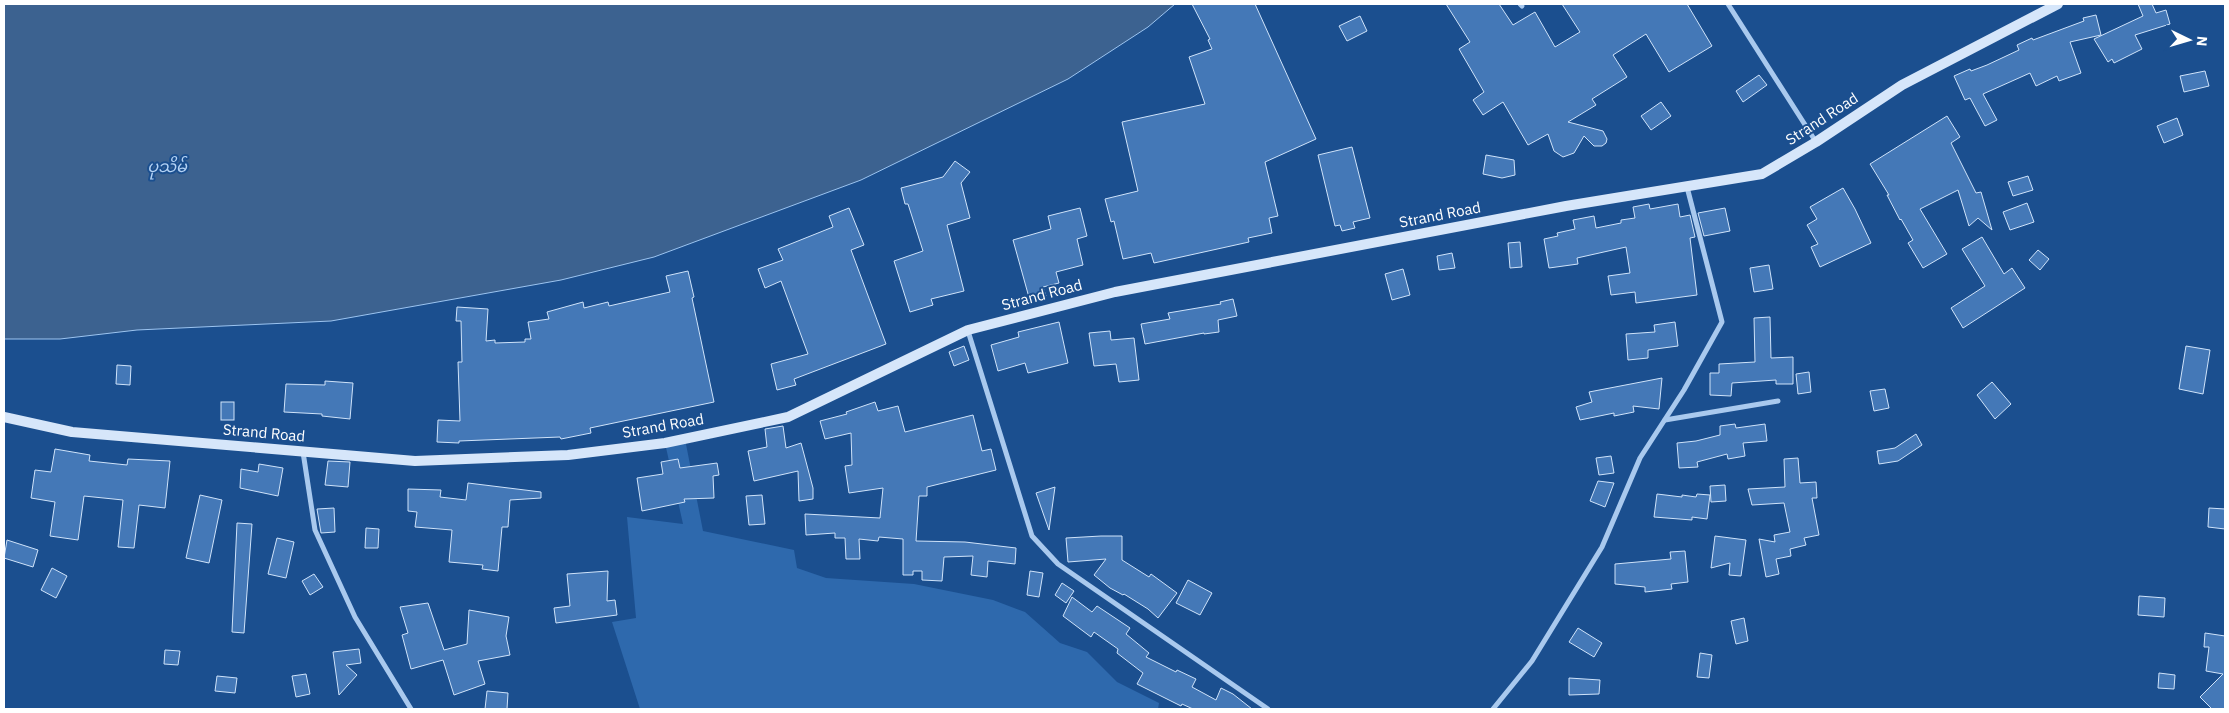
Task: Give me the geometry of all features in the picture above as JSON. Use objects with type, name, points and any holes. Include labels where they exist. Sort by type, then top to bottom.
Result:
[{"type":"main road","name":"Strand Road","points":[[4,417],[72,432],[414,462],[568,455],[665,443],[788,417],[968,330],[1115,292],[1566,206],[1762,174],[1816,142],[1902,85],[2058,4]]},
{"type":"street","points":[[1728,4],[1816,142]]},
{"type":"street","points":[[1493,709],[1532,661],[1602,547],[1640,458],[1665,420],[1722,322],[1687,187]]},
{"type":"street","points":[[968,330],[1032,536],[1058,564],[1268,709]]},
{"type":"street","points":[[1665,420],[1778,401]]},
{"type":"street","points":[[303,452],[314,530],[355,617],[411,709]]},
{"type":"shaded area","points":[[685,439],[703,531],[794,550],[797,568],[826,578],[914,584],[993,600],[1025,612],[1060,643],[1087,652],[1117,682],[1159,703],[1158,709],[640,709],[612,622],[636,618],[627,517],[683,524],[665,443]]},
{"type":"water","name":"ပုသိမ်","points":[[4,4],[1175,4],[1148,27],[1068,79],[861,180],[654,257],[561,280],[331,321],[137,330],[60,339],[4,339]]},
{"type":"building","points":[[1192,4],[1255,4],[1316,139],[1265,162],[1278,216],[1269,218],[1272,233],[1248,238],[1249,242],[1154,263],[1151,253],[1123,259],[1114,221],[1111,222],[1105,199],[1138,191],[1122,122],[1205,104],[1189,57],[1212,49],[1208,40],[1210,39]]},
{"type":"building","points":[[1446,4],[1499,4],[1513,25],[1535,12],[1555,47],[1580,32],[1562,4],[1687,4],[1712,46],[1669,72],[1646,34],[1613,55],[1627,77],[1592,99],[1596,105],[1568,122],[1603,131],[1607,139],[1606,143],[1602,146],[1594,146],[1584,136],[1574,153],[1563,157],[1554,151],[1548,134],[1528,145],[1503,102],[1483,115],[1473,100],[1484,92],[1459,49],[1470,42]]},
{"type":"building","points":[[2138,4],[2152,4],[2156,13],[2166,10],[2170,24],[2135,35],[2142,49],[2114,63],[2112,59],[2108,62],[2094,39],[2143,16]]},
{"type":"building","points":[[2096,15],[2101,35],[2070,42],[2081,73],[2059,81],[2057,76],[2036,86],[2030,73],[1983,94],[1997,120],[1985,126],[1970,98],[1965,100],[1954,76],[1970,69],[1971,71],[1987,65],[2019,50],[2017,45],[2032,38],[2033,40],[2084,21],[2083,18]]},
{"type":"building","points":[[1360,16],[1367,31],[1347,41],[1339,26]]},
{"type":"building","points":[[2205,71],[2209,86],[2184,92],[2180,76]]},
{"type":"building","points":[[1759,75],[1767,85],[1743,102],[1736,91]]},
{"type":"building","points":[[1661,102],[1671,116],[1651,130],[1641,116]]},
{"type":"building","points":[[1947,116],[1960,137],[1951,143],[1976,193],[1981,192],[1992,230],[1978,218],[1969,226],[1958,190],[1920,209],[1947,254],[1923,268],[1908,243],[1913,240],[1870,164]]},
{"type":"building","points":[[2177,118],[2183,135],[2164,143],[2157,126]]},
{"type":"building","points":[[1352,147],[1370,218],[1353,222],[1355,228],[1342,231],[1340,225],[1335,226],[1318,155]]},
{"type":"building","points":[[1486,155],[1514,160],[1515,175],[1502,178],[1483,174]]},
{"type":"building","points":[[955,161],[970,172],[961,183],[970,218],[947,225],[964,291],[931,299],[933,305],[910,312],[894,261],[923,251],[901,188],[943,177]]},
{"type":"building","points":[[2028,176],[2033,190],[2013,196],[2008,182]]},
{"type":"building","points":[[1843,188],[1871,243],[1820,267],[1811,247],[1818,244],[1807,225],[1817,219],[1810,207]]},
{"type":"building","points":[[2027,203],[2034,222],[2010,230],[2003,212]]},
{"type":"building","points":[[1649,204],[1650,209],[1678,204],[1680,217],[1690,215],[1695,237],[1690,238],[1697,295],[1636,303],[1635,292],[1611,295],[1608,276],[1630,273],[1626,247],[1577,258],[1578,264],[1549,268],[1544,239],[1558,236],[1557,233],[1575,229],[1573,220],[1594,216],[1596,228],[1621,223],[1621,220],[1635,218],[1633,207]]},
{"type":"building","points":[[849,208],[864,245],[851,250],[886,344],[794,379],[796,385],[777,390],[771,364],[808,354],[781,281],[765,288],[758,269],[783,260],[778,249],[833,227],[829,216]]},
{"type":"building","points":[[1080,208],[1087,236],[1077,239],[1083,265],[1056,272],[1059,283],[1043,287],[1046,296],[1030,301],[1013,240],[1051,229],[1048,216]]},
{"type":"building","points":[[1725,208],[1730,231],[1704,236],[1698,213]]},
{"type":"building","points":[[1982,237],[2004,274],[2012,268],[2025,288],[1963,328],[1951,308],[1985,286],[1962,249]]},
{"type":"building","points":[[1520,242],[1522,267],[1510,268],[1508,243]]},
{"type":"building","points":[[2038,250],[2049,259],[2040,270],[2029,260]]},
{"type":"building","points":[[1452,253],[1455,268],[1439,270],[1437,256]]},
{"type":"building","points":[[1769,265],[1773,289],[1754,292],[1750,268]]},
{"type":"building","points":[[1403,269],[1410,295],[1392,300],[1385,274]]},
{"type":"building","points":[[688,271],[714,402],[590,428],[591,433],[561,439],[560,437],[459,441],[459,443],[437,442],[438,420],[460,421],[458,362],[462,362],[461,321],[456,321],[457,307],[488,309],[486,341],[495,340],[495,343],[525,342],[525,339],[531,339],[528,322],[549,319],[547,312],[583,302],[584,308],[608,302],[609,306],[670,292],[666,276]]},
{"type":"building","points":[[1233,299],[1237,316],[1218,320],[1219,332],[1145,344],[1141,324],[1170,319],[1168,313],[1221,304],[1220,302]]},
{"type":"building","points":[[1770,317],[1771,358],[1793,357],[1793,384],[1776,384],[1776,380],[1732,383],[1731,396],[1710,395],[1710,373],[1719,373],[1719,364],[1755,362],[1754,318]]},
{"type":"building","points":[[1059,322],[1068,363],[1028,373],[1025,363],[998,371],[991,345],[1019,337],[1018,332]]},
{"type":"building","points":[[1675,322],[1678,346],[1648,350],[1648,358],[1628,360],[1626,334],[1655,332],[1654,325]]},
{"type":"building","points":[[1110,331],[1111,340],[1134,338],[1139,380],[1119,382],[1116,364],[1094,366],[1089,333]]},
{"type":"building","points":[[964,346],[969,360],[954,366],[949,352]]},
{"type":"building","points":[[2186,346],[2210,350],[2203,394],[2179,389]]},
{"type":"building","points":[[117,365],[131,366],[130,385],[116,384]]},
{"type":"building","points":[[1809,372],[1811,392],[1798,394],[1796,374]]},
{"type":"building","points":[[1662,378],[1659,409],[1633,406],[1634,412],[1614,416],[1614,413],[1580,420],[1576,407],[1592,402],[1589,392]]},
{"type":"building","points":[[325,381],[353,383],[350,419],[322,416],[322,414],[284,412],[286,384],[325,385]]},
{"type":"building","points":[[1992,382],[2011,404],[1995,419],[1977,395]]},
{"type":"building","points":[[1885,389],[1889,408],[1874,411],[1870,391]]},
{"type":"building","points":[[221,402],[234,402],[234,420],[221,420]]},
{"type":"building","points":[[875,402],[878,411],[898,406],[905,432],[973,415],[982,451],[991,449],[996,470],[927,487],[927,496],[919,496],[916,541],[965,542],[1016,548],[1015,564],[988,561],[987,577],[971,575],[973,556],[944,557],[942,581],[922,580],[922,571],[913,571],[913,575],[903,575],[903,539],[879,537],[878,541],[859,539],[860,559],[846,559],[845,538],[835,538],[835,533],[806,535],[805,514],[880,518],[883,488],[849,493],[845,466],[852,465],[851,433],[825,439],[820,421],[847,414],[846,412]]},
{"type":"building","points":[[1735,424],[1736,428],[1765,424],[1767,441],[1743,443],[1745,456],[1728,459],[1727,454],[1697,462],[1698,467],[1679,468],[1677,443],[1696,441],[1720,435],[1720,426]]},
{"type":"building","points":[[783,426],[786,448],[801,443],[813,488],[813,499],[799,501],[798,471],[754,481],[748,451],[767,447],[765,429]]},
{"type":"building","points":[[1916,434],[1922,445],[1898,461],[1879,464],[1877,451],[1895,448]]},
{"type":"building","points":[[55,449],[90,455],[89,461],[127,465],[128,459],[170,461],[165,508],[139,505],[134,548],[118,547],[123,500],[84,496],[78,540],[50,536],[55,502],[31,498],[35,470],[51,472]]},
{"type":"building","points":[[1611,456],[1614,473],[1599,475],[1596,458]]},
{"type":"building","points":[[1798,458],[1800,483],[1816,482],[1817,498],[1812,498],[1819,535],[1804,538],[1806,545],[1790,549],[1791,556],[1776,559],[1779,574],[1766,577],[1759,539],[1775,542],[1774,535],[1790,532],[1784,503],[1752,505],[1748,489],[1785,487],[1784,459]]},
{"type":"building","points":[[678,459],[680,468],[717,463],[719,475],[713,476],[714,498],[684,499],[685,502],[642,511],[637,478],[663,474],[661,462]]},
{"type":"building","points":[[328,461],[350,462],[348,487],[325,485]]},
{"type":"building","points":[[259,464],[283,468],[278,496],[240,488],[241,469],[258,472]]},
{"type":"building","points":[[1598,481],[1614,483],[1605,507],[1590,501]]},
{"type":"building","points":[[468,483],[541,492],[541,498],[510,500],[508,527],[502,527],[498,571],[482,569],[483,565],[449,562],[452,530],[415,527],[417,512],[408,511],[408,489],[441,490],[440,497],[466,500]]},
{"type":"building","points":[[1725,485],[1726,501],[1711,502],[1710,486]]},
{"type":"building","points":[[1055,487],[1049,530],[1036,493]]},
{"type":"building","points":[[1657,494],[1682,497],[1682,495],[1696,497],[1697,494],[1710,495],[1707,519],[1692,517],[1692,520],[1654,517]]},
{"type":"building","points":[[200,495],[222,500],[209,563],[186,558]]},
{"type":"building","points":[[762,495],[765,524],[749,525],[746,496]]},
{"type":"building","points":[[334,508],[335,532],[321,533],[317,509]]},
{"type":"building","points":[[2209,508],[2225,509],[2225,529],[2208,527]]},
{"type":"building","points":[[237,523],[252,524],[244,633],[232,632]]},
{"type":"building","points":[[366,528],[379,529],[378,548],[365,548]]},
{"type":"building","points":[[1122,536],[1122,560],[1149,577],[1151,574],[1177,593],[1158,618],[1148,609],[1124,594],[1110,588],[1094,575],[1106,559],[1068,562],[1066,538]]},
{"type":"building","points":[[1715,536],[1746,540],[1741,576],[1729,575],[1730,563],[1711,568]]},
{"type":"building","points":[[277,538],[294,542],[286,578],[268,574]]},
{"type":"building","points":[[7,540],[38,550],[33,567],[4,558]]},
{"type":"building","points":[[1685,551],[1688,582],[1671,584],[1672,589],[1645,592],[1645,587],[1615,584],[1615,564],[1671,559],[1670,552]]},
{"type":"building","points":[[52,568],[67,576],[56,598],[41,590]]},
{"type":"building","points":[[608,571],[607,601],[615,600],[617,615],[556,623],[554,608],[570,606],[567,574]]},
{"type":"building","points":[[1030,571],[1043,573],[1039,597],[1027,595]]},
{"type":"building","points":[[314,574],[323,587],[310,595],[302,581]]},
{"type":"building","points":[[1188,580],[1212,593],[1200,615],[1176,603]]},
{"type":"building","points":[[1062,583],[1074,591],[1066,603],[1055,595]]},
{"type":"building","points":[[2139,596],[2165,598],[2164,617],[2138,615]]},
{"type":"building","points":[[1072,597],[1092,612],[1097,606],[1130,628],[1126,634],[1149,653],[1146,657],[1176,672],[1177,670],[1196,679],[1192,687],[1216,700],[1221,688],[1233,694],[1252,709],[1193,709],[1182,704],[1181,706],[1137,684],[1143,673],[1117,653],[1118,649],[1094,632],[1091,637],[1063,616]]},
{"type":"building","points":[[428,603],[444,650],[467,644],[469,610],[509,617],[506,636],[510,655],[478,661],[485,684],[454,695],[443,660],[411,669],[402,635],[408,633],[400,607]]},
{"type":"building","points":[[1744,618],[1748,641],[1736,644],[1731,621]]},
{"type":"building","points":[[1578,628],[1602,643],[1594,657],[1569,642]]},
{"type":"building","points":[[2205,633],[2225,636],[2225,709],[2212,709],[2200,697],[2223,674],[2206,671],[2209,647],[2204,647]]},
{"type":"building","points":[[359,649],[361,663],[346,665],[357,675],[339,695],[333,652]]},
{"type":"building","points":[[165,650],[180,651],[178,665],[164,664]]},
{"type":"building","points":[[1700,653],[1712,655],[1709,678],[1697,677]]},
{"type":"building","points":[[2159,673],[2175,675],[2174,689],[2158,688]]},
{"type":"building","points":[[306,674],[310,694],[296,697],[292,676]]},
{"type":"building","points":[[217,676],[237,678],[235,693],[215,691]]},
{"type":"building","points":[[1569,678],[1600,680],[1599,694],[1569,695]]},
{"type":"building","points":[[487,691],[508,693],[507,709],[485,709]]}]
